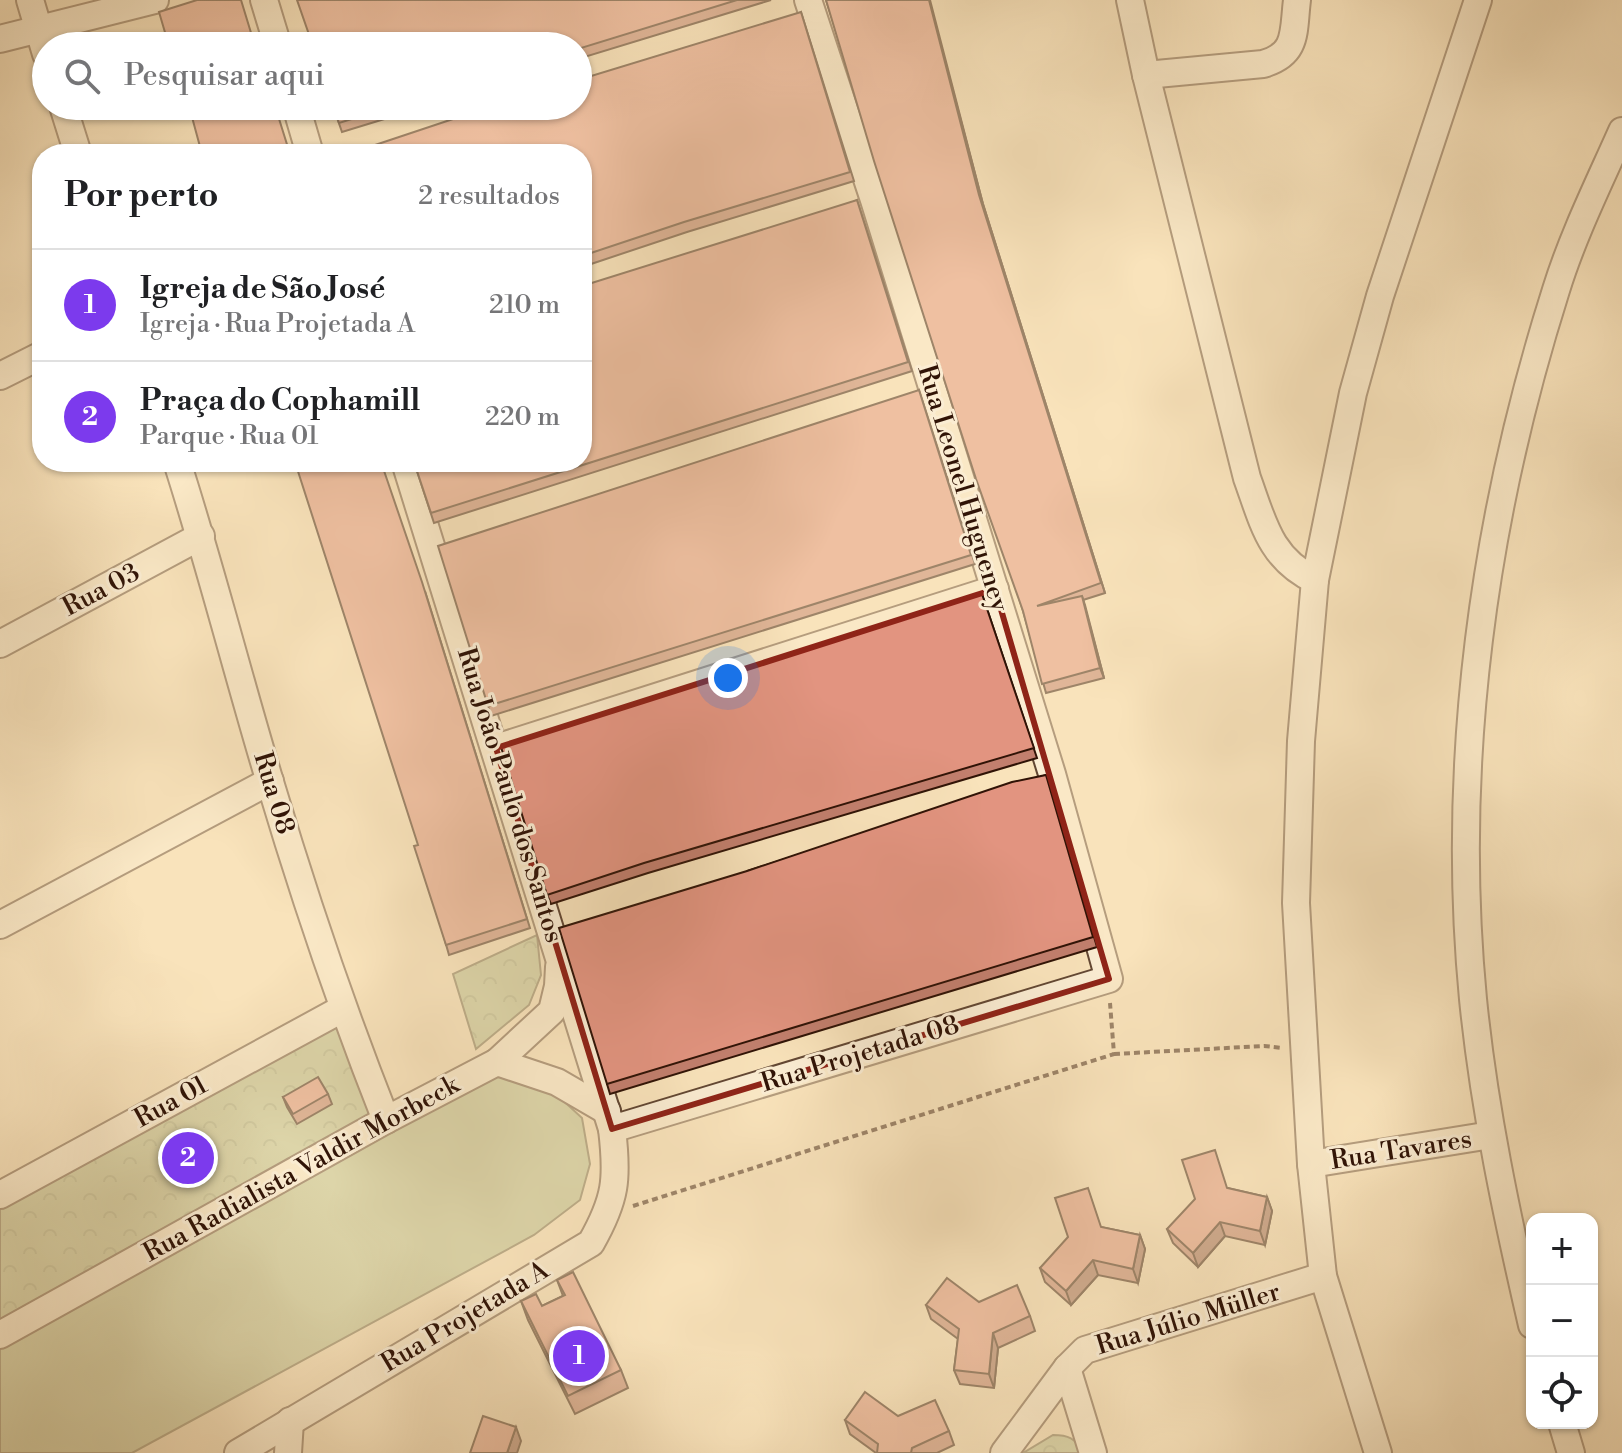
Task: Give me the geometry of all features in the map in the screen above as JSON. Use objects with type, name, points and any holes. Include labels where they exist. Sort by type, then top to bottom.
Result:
[{"type":"street","points":[[30,0],[39,32]]},
{"type":"street","points":[[0,39],[155,0]]},
{"type":"street","points":[[264,0],[274,32]]},
{"type":"street","points":[[1130,0],[1247,478],[1267,533],[1282,558],[1298,572],[1315,580]]},
{"type":"street","points":[[1146,75],[1276,61],[1285,56],[1290,44],[1297,0]]},
{"type":"street","points":[[1378,1453],[1323,1276],[1311,1164],[1296,903],[1301,741],[1315,580],[1353,393],[1376,310],[1478,0]]},
{"type":"street","points":[[783,21],[810,6]]},
{"type":"street","name":"Rua Leonel Hugueney","points":[[810,6],[874,200],[1052,774],[1109,979]]},
{"type":"street","points":[[67,120],[75,144]]},
{"type":"street","points":[[300,120],[307,144]]},
{"type":"street","points":[[1526,1297],[1491,1135],[1473,998],[1466,876],[1469,768],[1479,640],[1495,527],[1521,410],[1557,287],[1622,131]]},
{"type":"street","points":[[845,209],[874,200]]},
{"type":"street","points":[[0,376],[32,360]]},
{"type":"street","points":[[902,401],[933,391]]},
{"type":"street","name":"Rua 08","points":[[180,472],[270,781],[342,1009],[386,1120]]},
{"type":"street","name":"Rua João Paulo dos Santos","points":[[409,472],[441,548],[496,748],[561,941],[610,1120]]},
{"type":"street","name":"Rua 03","points":[[0,644],[201,536]]},
{"type":"street","points":[[496,748],[995,589]]},
{"type":"street","points":[[1022,784],[1052,774]]},
{"type":"street","points":[[0,925],[270,781]]},
{"type":"street","name":"Rua Radialista Valdir Morbeck","points":[[0,1335],[386,1120],[497,1062],[552,1011],[558,986],[561,941]]},
{"type":"street","name":"Rua Projetada 08","points":[[610,1120],[1109,979]]},
{"type":"street","name":"Rua 01","points":[[0,1195],[342,1009]]},
{"type":"street","points":[[497,1062],[557,1082],[610,1120]]},
{"type":"street","name":"Rua Projetada A","points":[[238,1453],[591,1243],[608,1213],[615,1191],[610,1120]]},
{"type":"street","name":"Rua Tavares","points":[[1311,1164],[1491,1135]]},
{"type":"street","name":"Rua Júlio Müller","points":[[1004,1453],[1067,1368],[1085,1350],[1323,1276]]},
{"type":"street","points":[[1067,1368],[1093,1453]]},
{"type":"street","points":[[288,1453],[290,1421]]},
{"type":"street","points":[[1564,1429],[1571,1453]]},
{"type":"path","points":[[1109,979],[1114,1054]]},
{"type":"path","points":[[608,1213],[1114,1054],[1264,1046],[1304,1051]]},
{"type":"highlighted area","points":[[995,589],[1109,979],[612,1129],[496,748]]},
{"type":"green space","points":[[537,935],[541,975],[529,1005],[476,1049],[453,974]]},
{"type":"green space","points":[[340,1018],[374,1112],[0,1321],[0,1204]]},
{"type":"green space","points":[[500,1071],[543,1082],[582,1118],[590,1164],[580,1200],[534,1235],[132,1453],[0,1453],[0,1339]]},
{"type":"green space","points":[[1053,1435],[1071,1438],[1082,1453],[1023,1453]]},
{"type":"building","points":[[197,0],[241,0],[251,32],[165,32],[159,12]]},
{"type":"building","points":[[297,0],[737,0],[592,45],[592,32],[308,32]]},
{"type":"building","points":[[826,0],[929,0],[979,195],[1101,583],[1037,606],[1082,596],[1100,668],[1042,684],[1023,611],[976,479]]},
{"type":"building","points":[[801,12],[850,172],[592,253],[592,144],[378,144],[450,120],[592,120],[592,76]]},
{"type":"building","points":[[193,120],[279,120],[287,144],[199,144]]},
{"type":"building","points":[[857,200],[908,362],[592,462],[592,283]]},
{"type":"building","points":[[919,390],[971,555],[488,706],[438,546]]},
{"type":"building","points":[[298,472],[384,472],[527,919],[446,945],[414,846],[418,845]]},
{"type":"building","points":[[417,472],[561,472],[431,513]]},
{"type":"building","points":[[982,594],[1034,748],[644,863],[547,895],[501,747]]},
{"type":"building","points":[[1046,775],[1093,937],[607,1084],[559,928],[747,871],[1012,782]]},
{"type":"building","points":[[318,1077],[328,1094],[293,1114],[283,1097]]},
{"type":"building","points":[[1215,1150],[1227,1188],[1267,1197],[1260,1231],[1220,1222],[1193,1253],[1167,1229],[1195,1199],[1182,1160]]},
{"type":"building","points":[[1088,1188],[1101,1227],[1140,1235],[1133,1269],[1093,1260],[1066,1291],[1040,1268],[1068,1237],[1055,1198]]},
{"type":"building","points":[[573,1272],[621,1370],[568,1396],[521,1301],[536,1294],[542,1306],[565,1295],[557,1280]]},
{"type":"building","points":[[947,1278],[979,1302],[1017,1285],[1030,1316],[993,1333],[989,1374],[954,1370],[959,1329],[926,1305]]},
{"type":"building","points":[[865,1392],[898,1416],[935,1400],[949,1431],[912,1448],[911,1453],[877,1453],[878,1444],[845,1420]]},
{"type":"building","points":[[483,1416],[516,1427],[507,1453],[470,1453]]},
{"type":"place","name":"Praça do Cophamill","points":[[188,1158]]},
{"type":"place","name":"Igreja de São José","points":[[579,1356]]}]
